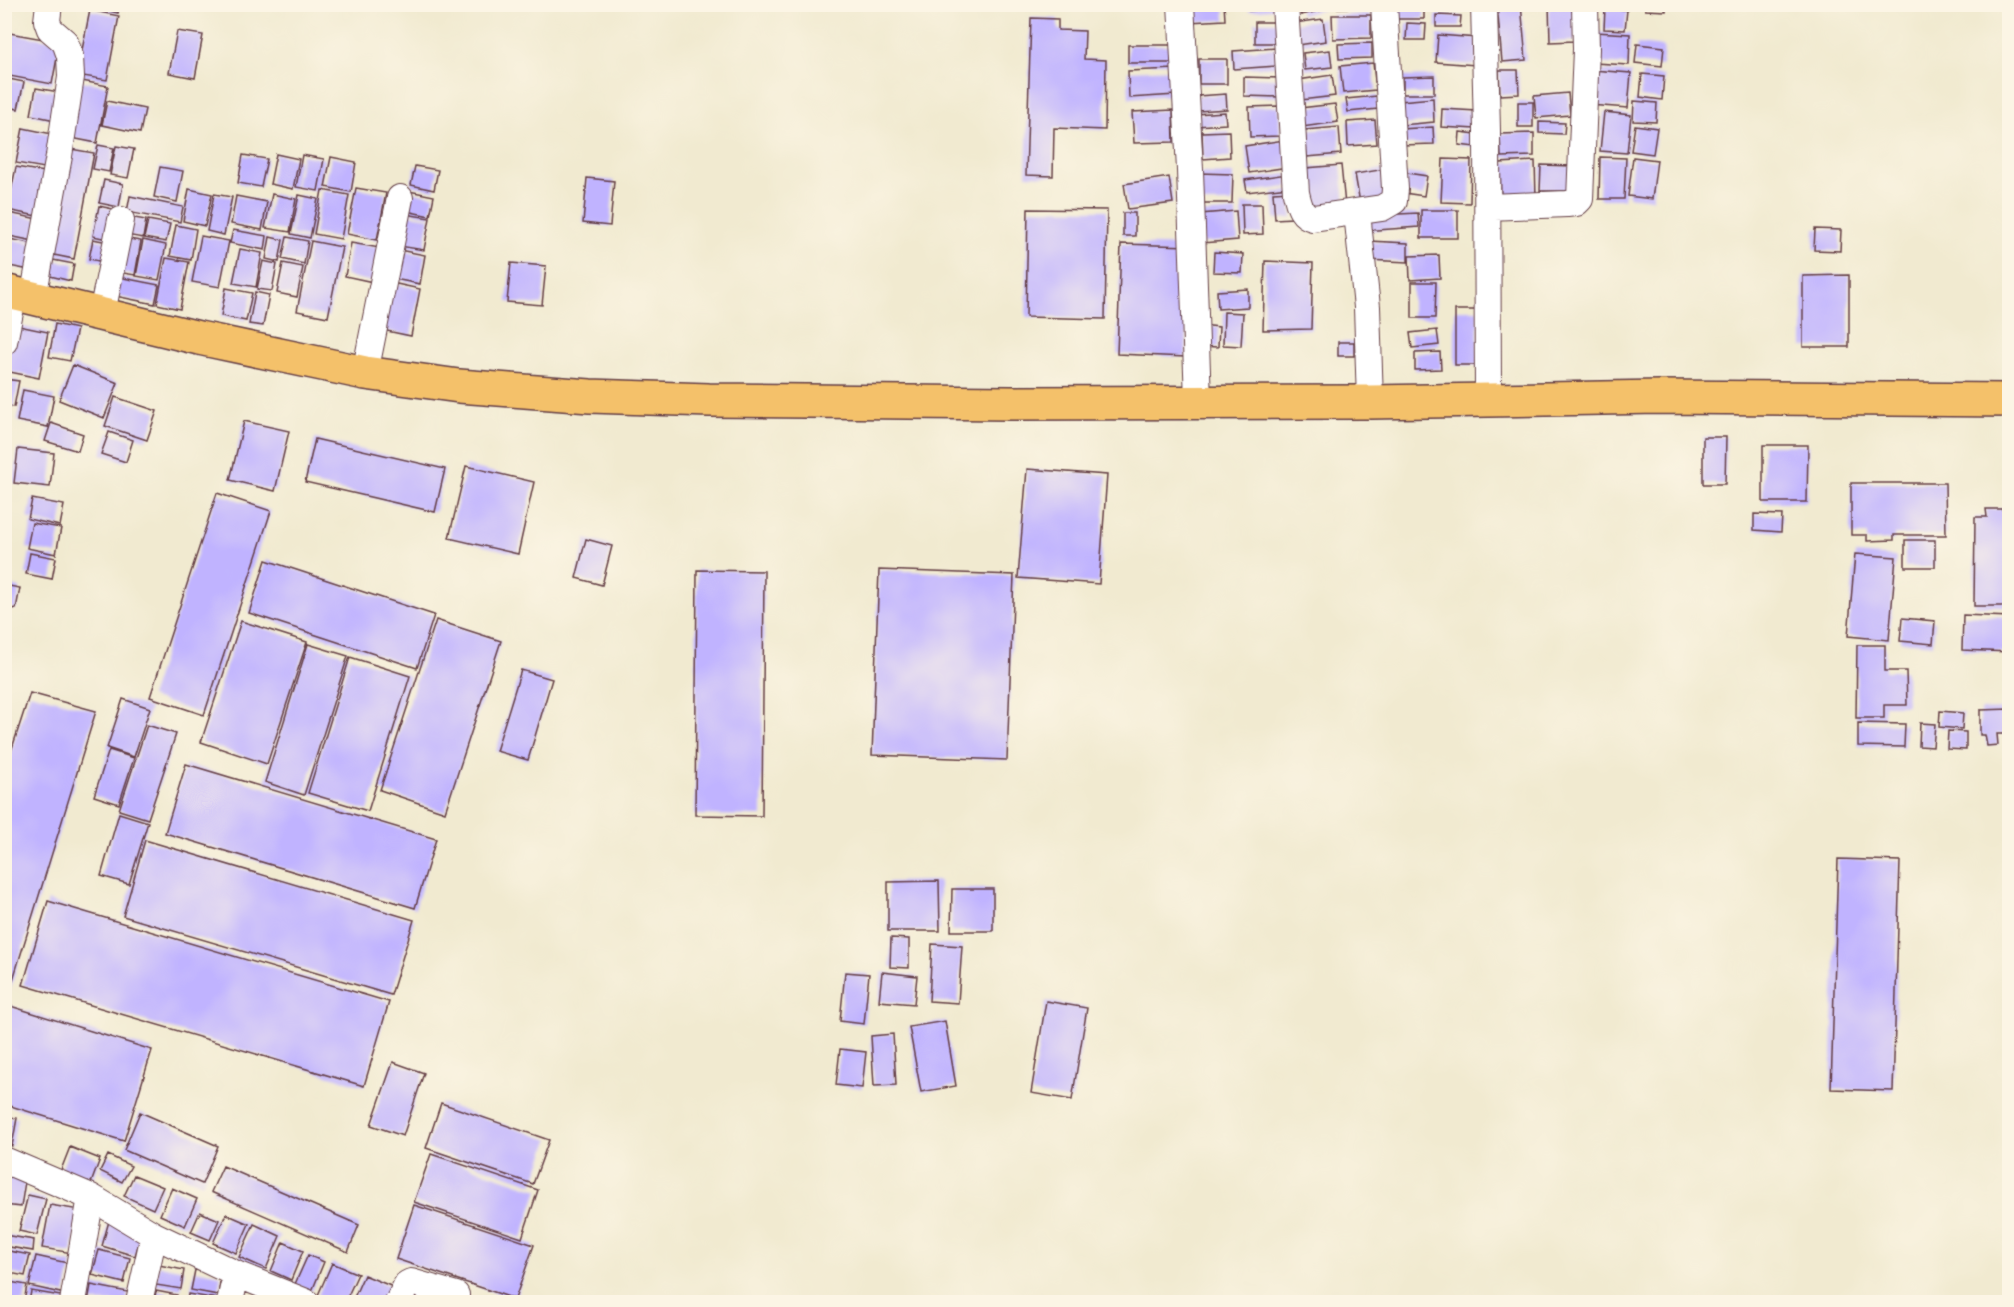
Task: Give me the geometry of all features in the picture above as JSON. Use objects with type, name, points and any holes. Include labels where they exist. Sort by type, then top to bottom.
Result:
[{"type":"highway","points":[[17,294],[199,338],[365,373],[459,386],[590,396],[709,400],[983,403],[1370,402],[1488,398],[1660,397],[2010,400]]},
{"type":"street","points":[[4,342],[61,145],[70,77],[70,56],[65,42],[50,29],[47,21],[49,4]]},
{"type":"street","points":[[1181,4],[1190,170],[1198,401]]},
{"type":"street","points":[[1286,4],[1296,193],[1302,212],[1307,217],[1313,218],[1382,208],[1394,201],[1384,4]]},
{"type":"street","points":[[1484,4],[1488,207],[1488,398]]},
{"type":"street","points":[[1488,207],[1567,204],[1576,203],[1580,199],[1586,49],[1585,4]]},
{"type":"street","points":[[365,373],[400,198]]},
{"type":"street","points":[[1357,213],[1367,307],[1370,402]]},
{"type":"street","points":[[102,313],[122,220]]},
{"type":"street","points":[[4,1160],[91,1197],[154,1235],[236,1274],[306,1302]]},
{"type":"street","points":[[73,1302],[91,1197]]},
{"type":"street","points":[[139,1302],[154,1235]]},
{"type":"street","points":[[230,1302],[236,1274]]},
{"type":"street","points":[[398,1302],[407,1284],[411,1282],[456,1295]]},
{"type":"building","points":[[82,4],[120,4],[118,13]]},
{"type":"building","points":[[1188,4],[1224,4],[1225,20],[1189,22]]},
{"type":"building","points":[[1249,4],[1279,4],[1280,8],[1249,11]]},
{"type":"building","points":[[1299,4],[1322,4],[1323,10],[1301,15]]},
{"type":"building","points":[[1333,4],[1370,4],[1370,7],[1333,8]]},
{"type":"building","points":[[1394,4],[1424,4],[1424,19],[1394,19]]},
{"type":"building","points":[[1437,4],[1470,4],[1470,9],[1436,7]]},
{"type":"building","points":[[1497,4],[1521,4],[1526,60],[1502,62]]},
{"type":"building","points":[[1549,4],[1574,4],[1575,41],[1550,42]]},
{"type":"building","points":[[1645,4],[1666,4],[1666,11],[1645,10]]},
{"type":"building","points":[[1605,8],[1627,10],[1625,30],[1604,29]]},
{"type":"building","points":[[90,10],[119,16],[107,80],[77,75]]},
{"type":"building","points":[[1332,15],[1371,15],[1371,38],[1333,39]]},
{"type":"building","points":[[1436,15],[1461,16],[1460,27],[1436,27]]},
{"type":"building","points":[[1031,18],[1058,19],[1058,30],[1085,31],[1084,59],[1106,60],[1105,130],[1054,128],[1053,176],[1026,175]]},
{"type":"building","points":[[1323,19],[1326,41],[1298,45],[1294,23]]},
{"type":"building","points":[[1255,22],[1279,22],[1279,43],[1255,43]]},
{"type":"building","points":[[1407,23],[1426,24],[1425,40],[1406,40]]},
{"type":"building","points":[[177,31],[203,35],[195,78],[169,73]]},
{"type":"building","points":[[4,32],[60,42],[52,84],[4,75]]},
{"type":"building","points":[[1595,32],[1630,34],[1629,65],[1594,63]]},
{"type":"building","points":[[1438,35],[1478,38],[1476,65],[1436,62]]},
{"type":"building","points":[[1372,43],[1372,58],[1339,59],[1338,44]]},
{"type":"building","points":[[1637,44],[1664,47],[1662,66],[1635,63]]},
{"type":"building","points":[[1128,45],[1171,45],[1171,63],[1128,63]]},
{"type":"building","points":[[1276,48],[1277,66],[1234,69],[1233,51]]},
{"type":"building","points":[[1330,50],[1332,67],[1305,70],[1303,53]]},
{"type":"building","points":[[1199,59],[1227,59],[1227,84],[1199,84]]},
{"type":"building","points":[[1373,63],[1376,90],[1343,93],[1340,66]]},
{"type":"building","points":[[1175,69],[1176,95],[1129,98],[1128,71]]},
{"type":"building","points":[[1499,70],[1518,70],[1519,94],[1500,95]]},
{"type":"building","points":[[1592,70],[1631,73],[1628,108],[1589,105]]},
{"type":"building","points":[[1642,74],[1664,76],[1662,100],[1640,97]]},
{"type":"building","points":[[1332,75],[1335,96],[1301,100],[1298,80]]},
{"type":"building","points":[[1434,76],[1434,94],[1403,94],[1403,77]]},
{"type":"building","points":[[1244,77],[1280,78],[1280,97],[1244,96]]},
{"type":"building","points":[[4,78],[24,82],[18,109],[4,106]]},
{"type":"building","points":[[77,80],[108,86],[97,143],[66,137]]},
{"type":"building","points":[[36,88],[65,93],[60,121],[31,115]]},
{"type":"building","points":[[1568,93],[1570,115],[1536,118],[1534,96]]},
{"type":"building","points":[[1226,94],[1227,109],[1198,111],[1197,96]]},
{"type":"building","points":[[1377,96],[1378,109],[1348,112],[1346,99]]},
{"type":"building","points":[[1433,98],[1434,122],[1402,125],[1400,101]]},
{"type":"building","points":[[107,101],[145,109],[140,133],[102,125]]},
{"type":"building","points":[[1634,101],[1657,103],[1656,122],[1633,121]]},
{"type":"building","points":[[1518,102],[1533,102],[1533,127],[1518,127]]},
{"type":"building","points":[[1335,104],[1338,122],[1302,127],[1300,108]]},
{"type":"building","points":[[1279,106],[1280,136],[1250,137],[1249,107]]},
{"type":"building","points":[[1442,109],[1477,111],[1476,129],[1441,127]]},
{"type":"building","points":[[1173,110],[1174,142],[1134,143],[1132,112]]},
{"type":"building","points":[[1225,112],[1226,124],[1196,126],[1195,114]]},
{"type":"building","points":[[1604,112],[1631,115],[1627,153],[1600,151]]},
{"type":"building","points":[[1375,120],[1377,144],[1348,146],[1347,122]]},
{"type":"building","points":[[1539,122],[1565,123],[1564,134],[1539,133]]},
{"type":"building","points":[[1635,125],[1657,128],[1653,154],[1631,151]]},
{"type":"building","points":[[1339,127],[1341,154],[1307,157],[1305,130]]},
{"type":"building","points":[[1433,127],[1434,144],[1401,145],[1401,129]]},
{"type":"building","points":[[23,128],[57,135],[50,169],[16,163]]},
{"type":"building","points":[[1229,131],[1230,157],[1203,159],[1202,132]]},
{"type":"building","points":[[1460,132],[1476,134],[1475,147],[1459,145]]},
{"type":"building","points":[[1534,133],[1534,156],[1501,157],[1500,134]]},
{"type":"building","points":[[1284,140],[1288,167],[1249,173],[1245,146]]},
{"type":"building","points":[[98,145],[114,148],[109,172],[93,169]]},
{"type":"building","points":[[116,146],[134,149],[128,178],[110,175]]},
{"type":"building","points":[[65,148],[94,153],[74,259],[44,253]]},
{"type":"building","points":[[276,154],[299,159],[293,189],[270,184]]},
{"type":"building","points":[[243,155],[267,159],[261,187],[238,183]]},
{"type":"building","points":[[302,155],[324,159],[318,191],[296,187]]},
{"type":"building","points":[[331,157],[356,162],[351,192],[325,187]]},
{"type":"building","points":[[1600,157],[1626,158],[1624,199],[1599,199]]},
{"type":"building","points":[[1633,157],[1657,160],[1652,199],[1628,196]]},
{"type":"building","points":[[1443,159],[1471,160],[1470,203],[1441,202]]},
{"type":"building","points":[[1535,161],[1536,198],[1501,200],[1500,163]]},
{"type":"building","points":[[1341,165],[1345,205],[1310,208],[1306,168]]},
{"type":"building","points":[[1541,165],[1572,166],[1571,191],[1540,191]]},
{"type":"building","points":[[415,166],[438,170],[434,190],[411,185]]},
{"type":"building","points":[[16,167],[51,173],[42,217],[7,210]]},
{"type":"building","points":[[160,167],[183,171],[177,202],[154,197]]},
{"type":"building","points":[[1385,169],[1390,198],[1360,203],[1355,174]]},
{"type":"building","points":[[1198,173],[1233,174],[1232,203],[1198,203]]},
{"type":"building","points":[[1407,173],[1427,176],[1424,196],[1404,193]]},
{"type":"building","points":[[1287,174],[1288,187],[1247,192],[1245,180]]},
{"type":"building","points":[[1169,177],[1173,203],[1128,209],[1124,184]]},
{"type":"building","points":[[587,178],[614,181],[610,226],[583,223]]},
{"type":"building","points":[[104,180],[123,184],[119,207],[99,203]]},
{"type":"building","points":[[356,188],[386,193],[377,240],[347,234]]},
{"type":"building","points":[[189,189],[212,194],[205,226],[183,221]]},
{"type":"building","points":[[322,190],[349,195],[341,239],[314,234]]},
{"type":"building","points":[[409,191],[434,196],[430,216],[406,211]]},
{"type":"building","points":[[1290,191],[1292,218],[1275,219],[1273,192]]},
{"type":"building","points":[[214,194],[232,197],[224,235],[207,231]]},
{"type":"building","points":[[272,194],[296,199],[290,232],[265,228]]},
{"type":"building","points":[[299,195],[318,199],[310,238],[291,234]]},
{"type":"building","points":[[130,196],[183,207],[180,222],[127,212]]},
{"type":"building","points":[[236,196],[267,202],[262,230],[231,224]]},
{"type":"building","points":[[1242,204],[1262,204],[1263,234],[1243,235]]},
{"type":"building","points":[[99,206],[118,210],[112,240],[93,236]]},
{"type":"building","points":[[1028,209],[1107,210],[1105,319],[1026,317]]},
{"type":"building","points":[[1421,210],[1458,210],[1458,238],[1421,238]]},
{"type":"building","points":[[1236,211],[1238,240],[1202,243],[1200,214]]},
{"type":"building","points":[[4,212],[38,219],[34,241],[4,235]]},
{"type":"building","points":[[1123,213],[1135,213],[1135,236],[1123,236]]},
{"type":"building","points":[[1418,213],[1419,227],[1363,231],[1362,216]]},
{"type":"building","points":[[405,214],[430,218],[424,250],[399,246]]},
{"type":"building","points":[[129,217],[146,220],[143,238],[126,235]]},
{"type":"building","points":[[148,220],[170,224],[166,242],[144,238]]},
{"type":"building","points":[[176,225],[196,229],[191,260],[170,256]]},
{"type":"building","points":[[1815,229],[1841,230],[1840,251],[1814,250]]},
{"type":"building","points":[[233,230],[267,236],[265,250],[230,243]]},
{"type":"building","points":[[201,236],[229,241],[220,287],[192,282]]},
{"type":"building","points":[[270,237],[283,240],[279,262],[266,259]]},
{"type":"building","points":[[287,237],[308,241],[304,264],[282,259]]},
{"type":"building","points":[[4,238],[40,245],[35,271],[4,265]]},
{"type":"building","points":[[123,238],[141,241],[135,275],[117,272]]},
{"type":"building","points":[[93,239],[113,243],[109,263],[89,259]]},
{"type":"building","points":[[143,240],[166,245],[159,280],[136,276]]},
{"type":"building","points":[[311,241],[342,247],[328,317],[297,311]]},
{"type":"building","points":[[1369,241],[1408,243],[1408,262],[1367,260]]},
{"type":"building","points":[[351,243],[380,248],[373,282],[345,276]]},
{"type":"building","points":[[1121,244],[1190,246],[1186,357],[1117,354]]},
{"type":"building","points":[[240,249],[262,253],[256,287],[233,283]]},
{"type":"building","points":[[394,249],[425,255],[420,284],[389,278]]},
{"type":"building","points":[[1214,252],[1243,254],[1242,273],[1213,272]]},
{"type":"building","points":[[1439,255],[1440,278],[1410,280],[1409,256]]},
{"type":"building","points":[[166,258],[189,262],[180,309],[157,304]]},
{"type":"building","points":[[53,260],[74,264],[71,281],[50,276]]},
{"type":"building","points":[[263,261],[277,264],[272,291],[257,289]]},
{"type":"building","points":[[1265,261],[1313,263],[1311,329],[1263,330]]},
{"type":"building","points":[[283,263],[303,267],[297,297],[277,293]]},
{"type":"building","points":[[511,263],[546,266],[542,305],[507,302]]},
{"type":"building","points":[[1849,275],[1849,347],[1803,347],[1803,276]]},
{"type":"building","points":[[113,276],[159,285],[155,304],[110,295]]},
{"type":"building","points":[[1412,282],[1436,282],[1435,318],[1412,318]]},
{"type":"building","points":[[392,283],[420,289],[411,336],[382,330]]},
{"type":"building","points":[[226,288],[252,293],[246,321],[221,316]]},
{"type":"building","points":[[1248,289],[1248,307],[1218,309],[1217,291]]},
{"type":"building","points":[[255,292],[269,295],[263,326],[249,324]]},
{"type":"building","points":[[1455,310],[1478,310],[1478,365],[1455,365]]},
{"type":"building","points":[[1224,312],[1243,313],[1241,346],[1223,345]]},
{"type":"building","points":[[55,324],[77,329],[70,361],[49,357]]},
{"type":"building","points":[[14,325],[48,332],[39,378],[5,371]]},
{"type":"building","points":[[1201,325],[1219,327],[1218,347],[1199,346]]},
{"type":"building","points":[[1437,330],[1439,345],[1412,348],[1410,333]]},
{"type":"building","points":[[1338,342],[1354,342],[1354,356],[1338,356]]},
{"type":"building","points":[[1440,352],[1441,369],[1415,370],[1415,353]]},
{"type":"building","points":[[73,365],[118,383],[104,418],[59,400]]},
{"type":"building","points":[[4,379],[19,381],[14,407],[4,405]]},
{"type":"building","points":[[23,390],[54,396],[48,427],[17,421]]},
{"type":"building","points":[[115,397],[157,411],[147,440],[105,426]]},
{"type":"building","points":[[244,421],[289,431],[275,491],[230,480]]},
{"type":"building","points":[[51,423],[83,434],[78,451],[45,441]]},
{"type":"building","points":[[109,432],[133,440],[126,462],[101,454]]},
{"type":"building","points":[[1703,437],[1726,437],[1725,484],[1703,484]]},
{"type":"building","points":[[315,439],[445,469],[435,512],[305,482]]},
{"type":"building","points":[[1763,445],[1808,445],[1807,502],[1763,502]]},
{"type":"building","points":[[18,449],[54,453],[50,487],[14,483]]},
{"type":"building","points":[[466,466],[534,482],[518,554],[449,538]]},
{"type":"building","points":[[1027,469],[1107,475],[1099,584],[1018,578]]},
{"type":"building","points":[[1851,483],[1945,483],[1946,535],[1894,535],[1894,540],[1867,541],[1867,535],[1851,535]]},
{"type":"building","points":[[217,493],[271,511],[204,715],[150,697]]},
{"type":"building","points":[[32,499],[64,505],[60,526],[28,519]]},
{"type":"building","points":[[1986,509],[2010,509],[2010,606],[1974,606],[1975,517],[1987,517]]},
{"type":"building","points":[[1754,514],[1782,515],[1781,532],[1754,530]]},
{"type":"building","points":[[32,523],[61,528],[56,554],[27,548]]},
{"type":"building","points":[[586,539],[612,546],[602,585],[576,578]]},
{"type":"building","points":[[1905,540],[1935,540],[1935,567],[1905,567]]},
{"type":"building","points":[[30,553],[56,558],[52,579],[26,574]]},
{"type":"building","points":[[1855,554],[1896,557],[1889,640],[1848,636]]},
{"type":"building","points":[[266,560],[434,615],[417,668],[249,613]]},
{"type":"building","points":[[697,570],[764,571],[762,816],[695,815]]},
{"type":"building","points":[[879,570],[1014,575],[1007,760],[872,755]]},
{"type":"building","points":[[4,585],[20,588],[16,609],[4,607]]},
{"type":"building","points":[[1963,615],[2010,617],[2010,652],[1962,650]]},
{"type":"building","points":[[1902,618],[1935,621],[1933,644],[1900,641]]},
{"type":"building","points":[[436,620],[501,641],[445,812],[380,790]]},
{"type":"building","points":[[241,621],[307,642],[267,764],[201,742]]},
{"type":"building","points":[[308,644],[348,656],[304,795],[265,782]]},
{"type":"building","points":[[1857,645],[1885,645],[1885,671],[1906,671],[1907,705],[1884,705],[1884,718],[1856,718]]},
{"type":"building","points":[[350,657],[410,676],[368,811],[308,793]]},
{"type":"building","points":[[521,670],[552,679],[528,760],[496,751]]},
{"type":"building","points":[[30,693],[96,711],[7,999],[4,999],[4,773]]},
{"type":"building","points":[[123,699],[150,708],[134,757],[107,748]]},
{"type":"building","points":[[2010,709],[2010,734],[1997,734],[1998,745],[1987,746],[1985,735],[1980,735],[1980,710]]},
{"type":"building","points":[[1940,711],[1963,713],[1962,729],[1939,727]]},
{"type":"building","points":[[1858,723],[1905,724],[1904,747],[1858,746]]},
{"type":"building","points":[[1920,723],[1935,724],[1933,747],[1919,746]]},
{"type":"building","points":[[147,725],[176,734],[148,819],[119,810]]},
{"type":"building","points":[[1948,731],[1966,732],[1966,750],[1947,749]]},
{"type":"building","points":[[109,750],[134,758],[119,804],[94,796]]},
{"type":"building","points":[[186,764],[436,839],[415,908],[165,833]]},
{"type":"building","points":[[119,813],[148,822],[129,884],[101,876]]},
{"type":"building","points":[[145,840],[414,920],[391,995],[123,916]]},
{"type":"building","points":[[1838,859],[1900,861],[1893,1091],[1831,1089]]},
{"type":"building","points":[[939,881],[940,931],[888,931],[888,882]]},
{"type":"building","points":[[952,889],[993,889],[993,931],[951,931]]},
{"type":"building","points":[[48,901],[389,1002],[364,1086],[23,985]]},
{"type":"building","points":[[891,938],[909,939],[909,968],[890,967]]},
{"type":"building","points":[[932,944],[962,946],[958,1003],[929,1001]]},
{"type":"building","points":[[845,972],[869,974],[864,1024],[840,1021]]},
{"type":"building","points":[[882,972],[917,976],[914,1004],[879,1001]]},
{"type":"building","points":[[1046,1001],[1087,1008],[1072,1100],[1031,1093]]},
{"type":"building","points":[[4,1004],[152,1050],[124,1141],[4,1104]]},
{"type":"building","points":[[945,1021],[956,1086],[921,1092],[909,1027]]},
{"type":"building","points":[[893,1034],[896,1085],[874,1086],[871,1036]]},
{"type":"building","points":[[840,1049],[866,1052],[862,1088],[836,1085]]},
{"type":"building","points":[[393,1062],[424,1073],[403,1136],[371,1125]]},
{"type":"building","points":[[441,1103],[549,1140],[533,1184],[426,1148]]},
{"type":"building","points":[[140,1112],[218,1146],[202,1184],[124,1150]]},
{"type":"building","points":[[4,1116],[17,1118],[12,1146],[4,1145]]},
{"type":"building","points":[[70,1147],[100,1159],[90,1186],[59,1175]]},
{"type":"building","points":[[431,1154],[538,1190],[522,1238],[414,1202]]},
{"type":"building","points":[[108,1155],[131,1166],[122,1182],[100,1171]]},
{"type":"building","points":[[223,1166],[359,1225],[348,1252],[211,1192]]},
{"type":"building","points":[[4,1172],[26,1175],[21,1207],[4,1205]]},
{"type":"building","points":[[134,1175],[163,1187],[153,1209],[124,1196]]},
{"type":"building","points":[[172,1188],[197,1199],[185,1226],[160,1215]]},
{"type":"building","points":[[28,1195],[46,1199],[37,1235],[19,1231]]},
{"type":"building","points":[[50,1205],[80,1210],[72,1253],[42,1248]]},
{"type":"building","points":[[414,1205],[534,1245],[515,1299],[396,1259]]},
{"type":"building","points":[[200,1212],[219,1220],[210,1240],[191,1232]]},
{"type":"building","points":[[226,1214],[249,1224],[236,1253],[213,1243]]},
{"type":"building","points":[[109,1221],[142,1231],[135,1256],[102,1246]]},
{"type":"building","points":[[254,1224],[280,1236],[266,1269],[239,1257]]},
{"type":"building","points":[[4,1235],[34,1240],[33,1251],[4,1246]]},
{"type":"building","points":[[283,1242],[303,1251],[291,1280],[271,1271]]},
{"type":"building","points":[[4,1250],[30,1255],[25,1276],[4,1272]]},
{"type":"building","points":[[99,1250],[130,1258],[124,1283],[92,1275]]},
{"type":"building","points":[[308,1255],[324,1262],[312,1291],[295,1284]]},
{"type":"building","points":[[36,1256],[72,1264],[65,1294],[29,1286]]},
{"type":"building","points":[[332,1263],[358,1274],[345,1302],[334,1302],[318,1295]]},
{"type":"building","points":[[159,1265],[184,1270],[181,1289],[156,1285]]},
{"type":"building","points":[[195,1270],[221,1275],[218,1295],[191,1290]]},
{"type":"building","points":[[364,1275],[398,1289],[392,1302],[352,1302]]},
{"type":"building","points":[[4,1281],[27,1285],[24,1302],[4,1302]]},
{"type":"building","points":[[91,1285],[128,1292],[127,1302],[88,1302]]},
{"type":"building","points":[[31,1291],[67,1297],[66,1302],[29,1302]]},
{"type":"building","points":[[156,1291],[177,1295],[176,1302],[154,1302]]},
{"type":"building","points":[[188,1294],[218,1299],[217,1302],[187,1302]]}]
